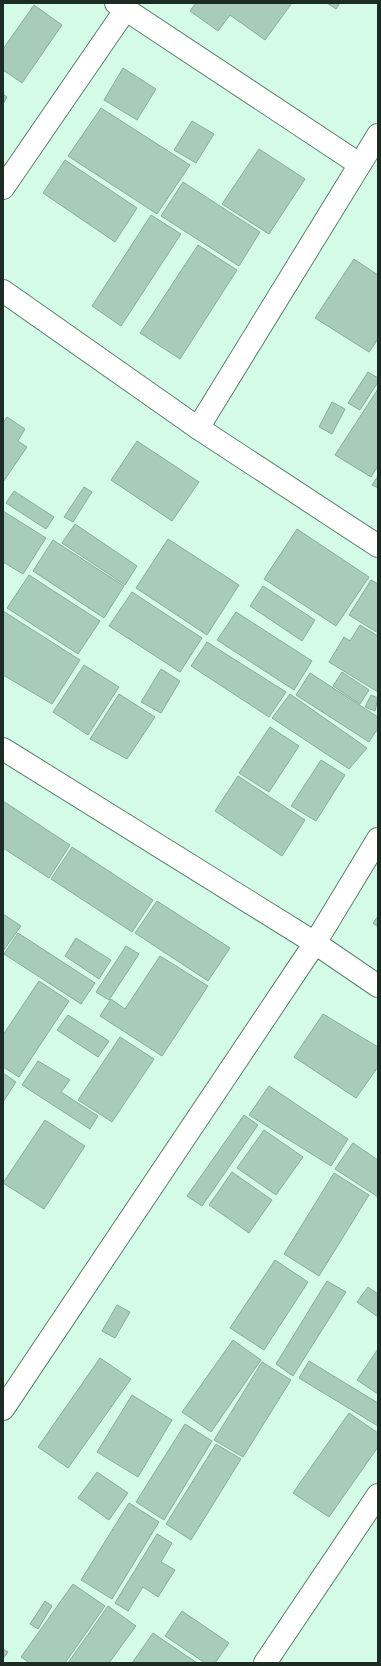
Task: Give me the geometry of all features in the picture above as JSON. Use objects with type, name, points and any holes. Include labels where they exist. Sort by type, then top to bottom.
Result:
[{"type":"street","points":[[3,188],[121,6],[359,164]]},
{"type":"street","points":[[198,428],[378,135]]},
{"type":"street","points":[[3,291],[198,428],[378,546]]},
{"type":"street","points":[[3,749],[314,943],[378,986]]},
{"type":"street","points":[[3,1410],[314,943],[378,839]]},
{"type":"street","points":[[266,1663],[375,1505]]},
{"type":"building","points":[[196,3],[292,3],[265,40],[230,15],[218,31],[190,11]]},
{"type":"building","points":[[327,3],[340,3],[336,9]]},
{"type":"building","points":[[34,5],[62,25],[22,83],[3,70],[3,49]]},
{"type":"building","points":[[123,68],[156,89],[137,120],[104,100]]},
{"type":"building","points":[[3,94],[7,97],[3,104]]},
{"type":"building","points":[[101,108],[190,165],[157,214],[68,156]]},
{"type":"building","points":[[192,121],[214,134],[196,163],[174,150]]},
{"type":"building","points":[[259,149],[305,179],[269,234],[222,204]]},
{"type":"building","points":[[65,160],[137,208],[115,242],[43,193]]},
{"type":"building","points":[[183,182],[260,232],[239,266],[161,216]]},
{"type":"building","points":[[151,215],[181,234],[121,326],[92,306]]},
{"type":"building","points":[[198,245],[237,270],[180,359],[140,333]]},
{"type":"building","points":[[354,259],[378,275],[378,339],[369,352],[315,318]]},
{"type":"building","points":[[368,372],[378,378],[378,382],[360,410],[348,403]]},
{"type":"building","points":[[378,389],[378,466],[371,477],[335,455]]},
{"type":"building","points":[[332,402],[345,409],[332,434],[319,427]]},
{"type":"building","points":[[7,417],[25,429],[18,441],[27,447],[3,482],[3,423]]},
{"type":"building","points":[[137,441],[199,482],[172,521],[111,480]]},
{"type":"building","points":[[378,476],[378,488],[372,485]]},
{"type":"building","points":[[84,487],[92,492],[73,522],[64,517]]},
{"type":"building","points":[[14,491],[54,517],[46,529],[6,503]]},
{"type":"building","points":[[3,511],[46,538],[23,574],[3,562]]},
{"type":"building","points":[[75,524],[137,566],[125,585],[62,543]]},
{"type":"building","points":[[297,529],[369,577],[336,626],[264,579]]},
{"type":"building","points":[[168,539],[239,585],[207,635],[136,588]]},
{"type":"building","points":[[53,540],[124,586],[104,618],[33,571]]},
{"type":"building","points":[[29,575],[100,621],[78,654],[7,608]]},
{"type":"building","points":[[371,580],[378,584],[378,633],[349,615]]},
{"type":"building","points":[[263,586],[315,620],[302,641],[250,606]]},
{"type":"building","points":[[132,592],[202,638],[180,672],[109,626]]},
{"type":"building","points":[[3,611],[80,660],[52,704],[3,675]]},
{"type":"building","points":[[236,612],[312,661],[294,690],[217,640]]},
{"type":"building","points":[[360,625],[378,636],[378,692],[329,662],[344,637],[350,641]]},
{"type":"building","points":[[207,642],[286,692],[269,717],[191,666]]},
{"type":"building","points":[[84,665],[119,687],[88,735],[53,712]]},
{"type":"building","points":[[161,669],[180,681],[161,713],[141,702]]},
{"type":"building","points":[[342,672],[369,690],[360,704],[333,686]]},
{"type":"building","points":[[310,673],[378,717],[378,728],[369,742],[296,695]]},
{"type":"building","points":[[119,694],[155,717],[127,759],[90,739]]},
{"type":"building","points":[[290,694],[367,748],[349,769],[272,718]]},
{"type":"building","points":[[371,695],[378,698],[375,711],[365,707]]},
{"type":"building","points":[[270,727],[299,746],[269,792],[239,773]]},
{"type":"building","points":[[321,760],[345,775],[316,821],[291,806]]},
{"type":"building","points":[[238,776],[305,820],[282,856],[215,811]]},
{"type":"building","points":[[3,801],[70,845],[49,878],[3,848]]},
{"type":"building","points":[[72,847],[153,900],[132,932],[51,879]]},
{"type":"building","points":[[157,901],[230,948],[208,981],[135,933]]},
{"type":"building","points":[[3,914],[21,926],[3,951]]},
{"type":"building","points":[[378,916],[378,927],[373,923]]},
{"type":"building","points":[[18,933],[95,983],[81,1004],[4,954]]},
{"type":"building","points":[[76,938],[111,960],[99,979],[65,956]]},
{"type":"building","points":[[126,946],[139,954],[109,1000],[96,992]]},
{"type":"building","points":[[160,956],[208,986],[162,1056],[100,1016],[111,999],[125,1009]]},
{"type":"building","points":[[39,981],[69,1001],[19,1077],[3,1067],[3,1035]]},
{"type":"building","points":[[323,1014],[378,1047],[378,1067],[356,1098],[294,1057]]},
{"type":"building","points":[[68,1015],[109,1041],[98,1057],[57,1030]]},
{"type":"building","points":[[120,1037],[154,1059],[112,1122],[78,1100]]},
{"type":"building","points":[[38,1061],[70,1080],[61,1092],[98,1116],[90,1129],[22,1085]]},
{"type":"building","points":[[3,1073],[16,1082],[3,1102]]},
{"type":"building","points":[[269,1086],[348,1139],[331,1166],[249,1115]]},
{"type":"building","points":[[244,1115],[258,1125],[202,1206],[187,1196]]},
{"type":"building","points":[[45,1120],[85,1146],[44,1209],[3,1183]]},
{"type":"building","points":[[264,1130],[303,1157],[276,1195],[237,1168]]},
{"type":"building","points":[[353,1143],[378,1160],[378,1197],[335,1169]]},
{"type":"building","points":[[232,1172],[272,1200],[249,1233],[209,1205]]},
{"type":"building","points":[[334,1173],[369,1195],[319,1276],[284,1254]]},
{"type":"building","points":[[275,1260],[308,1282],[264,1350],[230,1328]]},
{"type":"building","points":[[327,1281],[346,1292],[293,1376],[276,1364]]},
{"type":"building","points":[[368,1287],[378,1294],[378,1317],[357,1302]]},
{"type":"building","points":[[117,1305],[130,1312],[115,1338],[102,1331]]},
{"type":"building","points":[[233,1340],[261,1360],[211,1432],[182,1412]]},
{"type":"building","points":[[378,1349],[378,1394],[357,1380]]},
{"type":"building","points":[[100,1358],[131,1379],[68,1468],[38,1447]]},
{"type":"building","points":[[309,1361],[378,1403],[378,1426],[299,1378]]},
{"type":"building","points":[[262,1362],[291,1380],[243,1457],[214,1440]]},
{"type":"building","points":[[132,1395],[172,1420],[138,1477],[97,1452]]},
{"type":"building","points":[[349,1413],[378,1433],[378,1447],[329,1517],[293,1493]]},
{"type":"building","points":[[185,1424],[212,1441],[164,1520],[136,1502]]},
{"type":"building","points":[[216,1444],[241,1459],[191,1540],[166,1524]]},
{"type":"building","points":[[97,1472],[128,1493],[109,1520],[78,1498]]},
{"type":"building","points":[[129,1503],[159,1522],[112,1599],[81,1580]]},
{"type":"building","points":[[157,1534],[172,1543],[161,1562],[175,1570],[158,1597],[143,1587],[128,1611],[115,1603]]},
{"type":"building","points":[[73,1584],[105,1606],[65,1663],[30,1663],[21,1657]]},
{"type":"building","points":[[45,1601],[52,1606],[38,1629],[30,1624]]},
{"type":"building","points":[[108,1606],[136,1626],[109,1663],[68,1663]]},
{"type":"building","points":[[182,1611],[229,1643],[215,1663],[205,1663],[165,1636]]},
{"type":"building","points":[[153,1633],[197,1663],[132,1663]]},
{"type":"building","points":[[3,1649],[8,1652],[3,1659]]}]
